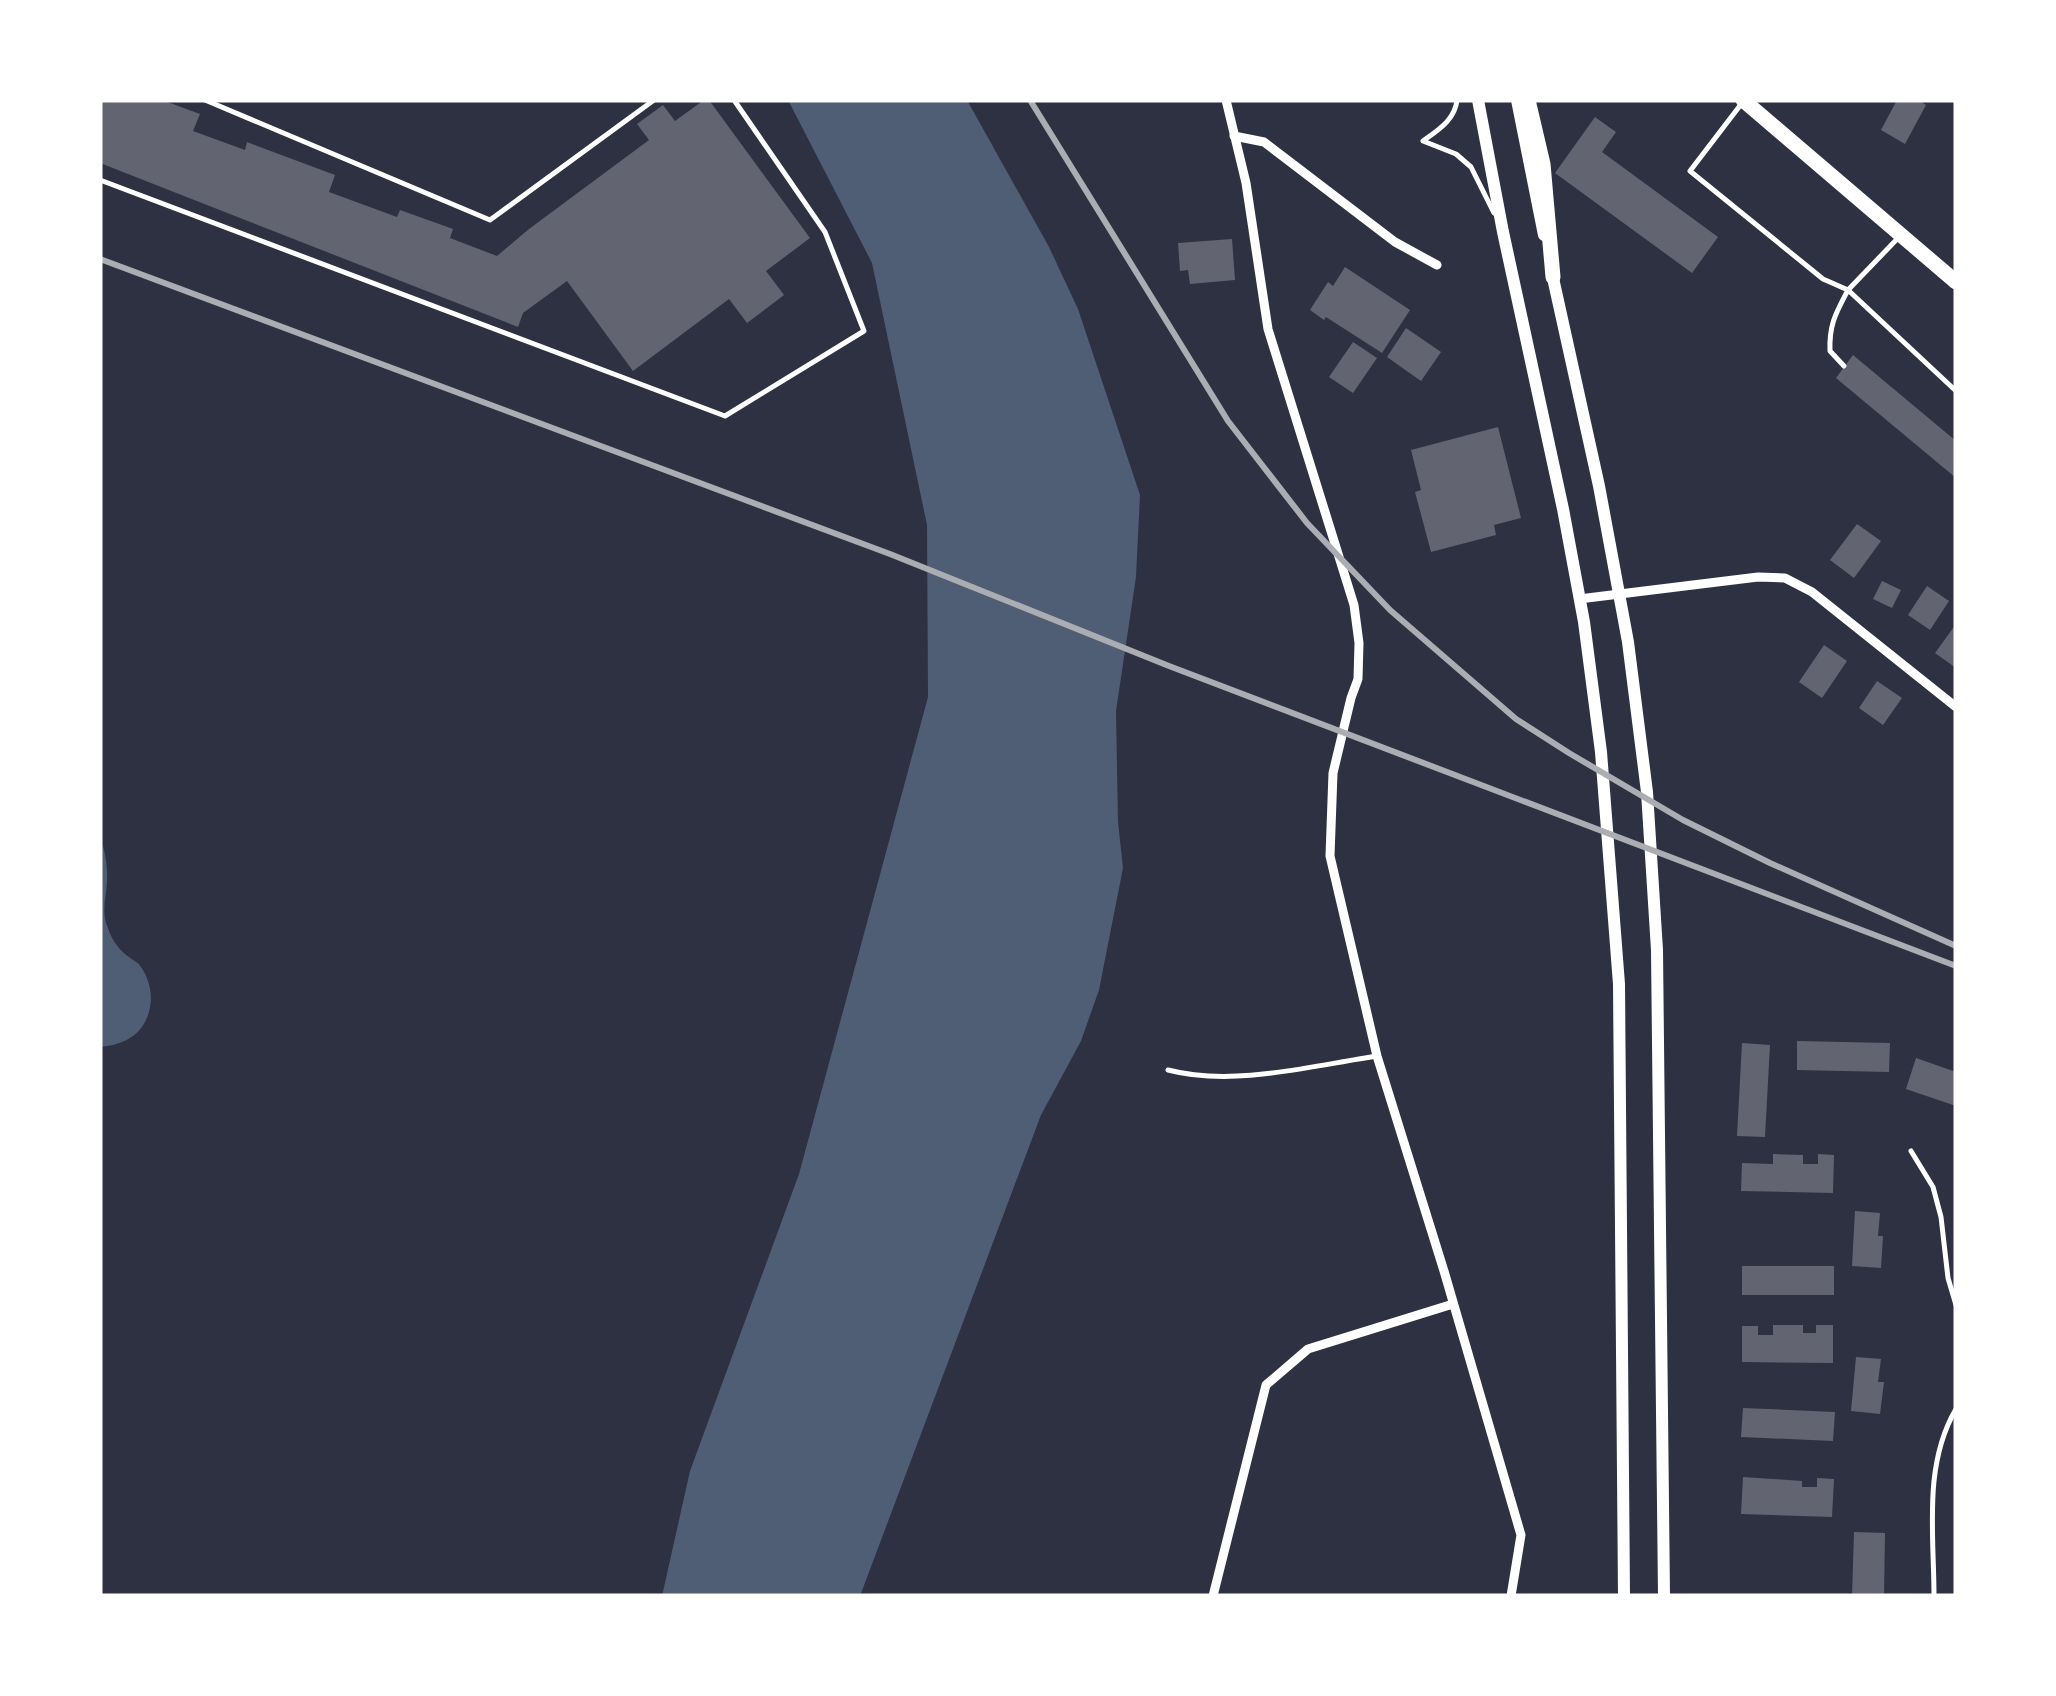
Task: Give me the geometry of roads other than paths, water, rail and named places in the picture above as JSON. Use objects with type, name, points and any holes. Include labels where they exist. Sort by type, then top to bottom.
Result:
[{"type":"main road","points":[[1478,100],[1580,599],[1602,752],[1619,1002],[1624,1596]]},
{"type":"main road","points":[[1517,100],[1599,486],[1628,642],[1647,792],[1657,950],[1664,1596]]},
{"type":"main road","points":[[1528,100],[1543,164],[1553,277]]},
{"type":"main road","points":[[1743,100],[1956,282]]},
{"type":"street","points":[[1226,100],[1246,183],[1268,329],[1354,606],[1358,679],[1334,773],[1330,856],[1377,1056],[1521,1535],[1511,1596]]},
{"type":"street","points":[[1234,136],[1264,142],[1394,242],[1438,264]]},
{"type":"street","points":[[1580,599],[1758,576],[1785,578],[1812,592],[1956,707]]},
{"type":"street","points":[[1214,1596],[1266,1385],[1308,1349],[1452,1304]]},
{"type":"lane","points":[[205,100],[490,220],[654,100]]},
{"type":"lane","points":[[100,180],[725,416],[864,331],[825,232],[734,100]]},
{"type":"lane","points":[[1457,100],[1452,116],[1423,141],[1456,154],[1471,166],[1503,232]]},
{"type":"lane","points":[[1743,100],[1690,171],[1824,279],[1848,290],[1956,392]]},
{"type":"lane","points":[[1844,366],[1830,350],[1832,321],[1848,290],[1901,235]]},
{"type":"lane","points":[[1168,1070],[1194,1077],[1230,1078],[1377,1056]]},
{"type":"lane","points":[[1911,1151],[1933,1187],[1942,1217],[1948,1278],[1956,1305]]},
{"type":"lane","points":[[1934,1596],[1934,1476],[1944,1432],[1956,1409]]},
{"type":"water","points":[[788,100],[967,100],[1049,247],[1078,309],[1140,495],[1136,577],[1116,711],[1123,868],[1099,990],[1081,1041],[1041,1115],[860,1596],[662,1596],[690,1471],[799,1174],[928,697],[927,525],[872,263]]},
{"type":"water","points":[[100,836],[107,870],[106,922],[117,945],[143,970],[151,999],[148,1015],[137,1033],[120,1043],[100,1047]]},
{"type":"railway","points":[[1030,100],[1228,421],[1307,523],[1390,610],[1516,719],[1569,753],[1683,820],[1956,946]]},
{"type":"railway","points":[[100,259],[890,554],[1169,666],[1956,966]]}]
